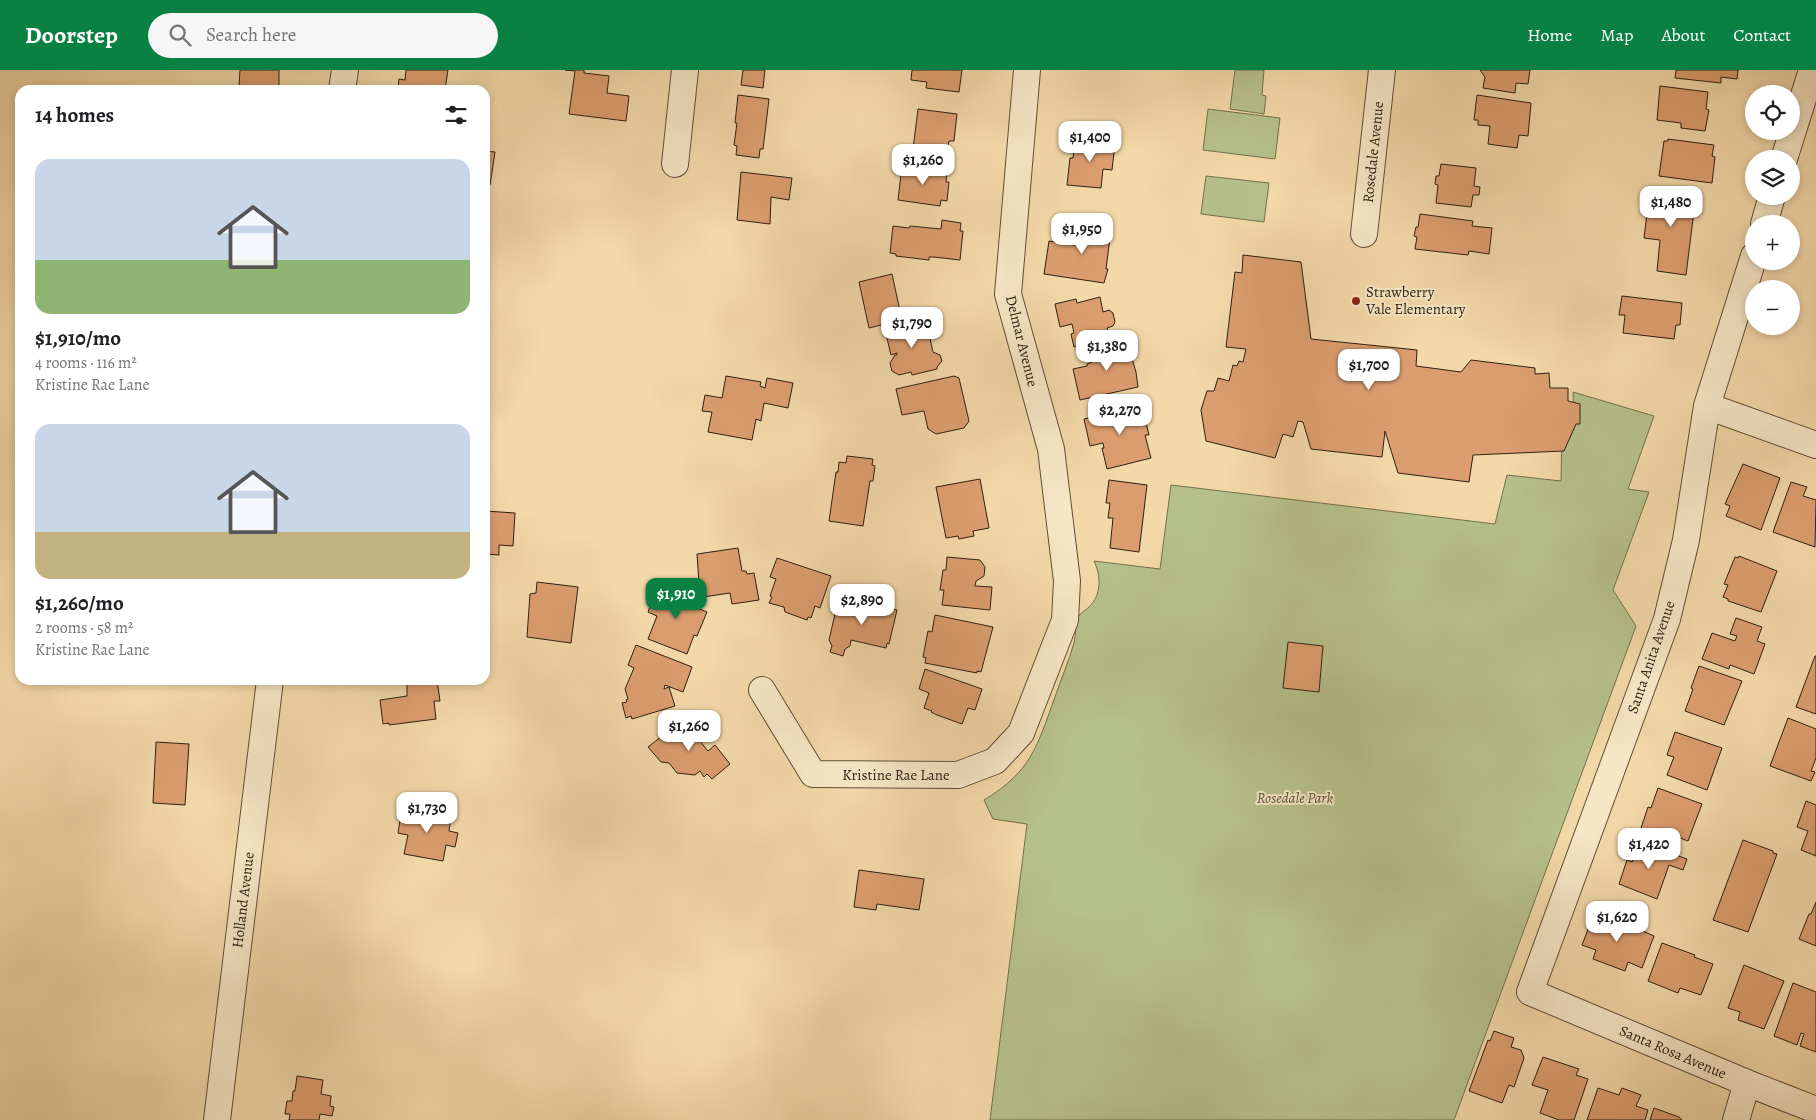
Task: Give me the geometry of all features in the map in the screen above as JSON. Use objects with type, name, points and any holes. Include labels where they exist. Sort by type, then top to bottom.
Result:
[{"type":"street","points":[[343,85],[345,70]]},
{"type":"street","points":[[675,164],[685,70]]},
{"type":"street","name":"Delmar Avenue","points":[[1027,70],[1008,294],[1051,450],[1067,581]]},
{"type":"street","name":"Rosedale Avenue","points":[[1364,234],[1382,70]]},
{"type":"street","points":[[1787,150],[1812,70]]},
{"type":"street","name":"Santa Anita Avenue","points":[[1530,992],[1667,619],[1686,540],[1707,406],[1750,270]]},
{"type":"street","points":[[1707,406],[1816,445]]},
{"type":"street","name":"Kristine Rae Lane","points":[[762,690],[813,774],[958,775],[994,761],[1021,733],[1065,620],[1067,581]]},
{"type":"street","name":"Holland Avenue","points":[[217,1120],[269,685]]},
{"type":"street","name":"Santa Rosa Avenue","points":[[1530,992],[1746,1083],[1816,1110]]},
{"type":"street","points":[[1736,1120],[1746,1083]]},
{"type":"green space","points":[[1235,70],[1264,70],[1262,95],[1266,96],[1264,114],[1230,109]]},
{"type":"green space","points":[[1208,109],[1280,118],[1275,159],[1203,150]]},
{"type":"green space","points":[[1206,176],[1269,183],[1264,222],[1201,214]]},
{"type":"green space","name":"Rosedale Park","points":[[1573,392],[1654,416],[1628,489],[1649,492],[1613,590],[1636,626],[1454,1120],[990,1120],[1027,824],[993,819],[984,800],[1013,779],[1023,768],[1043,730],[1072,650],[1078,617],[1093,602],[1098,591],[1099,579],[1094,561],[1160,569],[1171,485],[1495,524],[1507,475],[1561,481],[1562,431],[1574,430]]},
{"type":"building","points":[[240,70],[279,70],[279,85],[239,85]]},
{"type":"building","points":[[406,70],[448,70],[446,85],[398,85],[399,79],[405,80]]},
{"type":"building","points":[[565,70],[584,70],[584,73],[609,76],[607,93],[629,96],[626,121],[569,114],[575,71]]},
{"type":"building","points":[[743,70],[765,70],[763,88],[741,85]]},
{"type":"building","points":[[912,70],[962,70],[959,92],[926,88],[927,82],[911,80]]},
{"type":"building","points":[[1480,70],[1530,70],[1528,84],[1516,83],[1515,93],[1483,88],[1485,77]]},
{"type":"building","points":[[1676,70],[1738,70],[1737,79],[1721,77],[1721,83],[1675,78]]},
{"type":"building","points":[[1660,86],[1708,92],[1706,109],[1709,110],[1705,131],[1681,128],[1681,123],[1657,120]]},
{"type":"building","points":[[738,95],[769,99],[763,149],[760,149],[759,158],[736,155],[737,146],[734,145]]},
{"type":"building","points":[[1477,95],[1531,103],[1528,136],[1519,135],[1517,148],[1488,144],[1490,126],[1478,125],[1478,120],[1474,120]]},
{"type":"building","points":[[918,109],[957,114],[954,141],[949,141],[947,154],[913,149]]},
{"type":"building","points":[[1075,139],[1115,144],[1112,170],[1103,169],[1101,188],[1067,185],[1070,158],[1073,158]]},
{"type":"building","points":[[1668,139],[1714,145],[1712,156],[1715,157],[1712,183],[1659,176],[1664,141],[1668,141]]},
{"type":"building","points":[[490,152],[495,152],[490,185]]},
{"type":"building","points":[[1441,164],[1476,168],[1474,186],[1480,187],[1479,195],[1473,195],[1471,207],[1436,203],[1438,185],[1435,184],[1436,176],[1439,176]]},
{"type":"building","points":[[902,166],[947,172],[946,182],[949,182],[947,201],[941,200],[940,206],[898,200]]},
{"type":"building","points":[[741,172],[792,178],[789,200],[771,197],[770,224],[737,220]]},
{"type":"building","points":[[1650,189],[1696,195],[1686,275],[1657,271],[1660,240],[1644,238]]},
{"type":"building","points":[[1420,214],[1473,221],[1472,226],[1492,228],[1489,254],[1469,251],[1468,255],[1415,249],[1417,237],[1414,236]]},
{"type":"building","points":[[1085,219],[1112,222],[1106,269],[1108,269],[1104,283],[1044,274],[1049,241],[1081,246]]},
{"type":"building","points":[[942,220],[961,223],[960,231],[963,231],[960,260],[929,257],[929,260],[896,256],[896,254],[890,253],[893,226],[941,229]]},
{"type":"building","points":[[1243,255],[1301,262],[1311,339],[1417,350],[1416,366],[1461,372],[1471,360],[1535,368],[1535,374],[1549,373],[1550,388],[1568,388],[1568,401],[1580,404],[1580,424],[1576,424],[1564,451],[1473,455],[1469,482],[1398,473],[1385,431],[1382,457],[1311,449],[1303,422],[1298,421],[1293,437],[1283,434],[1275,458],[1206,441],[1201,410],[1207,391],[1214,391],[1218,378],[1229,381],[1233,365],[1237,366],[1239,361],[1243,362],[1246,349],[1226,347],[1235,272],[1242,273]]},
{"type":"building","points":[[892,274],[902,320],[869,328],[859,282]]},
{"type":"building","points":[[1622,296],[1682,303],[1680,325],[1676,325],[1674,339],[1623,333],[1625,315],[1619,315]]},
{"type":"building","points":[[1100,297],[1103,312],[1109,310],[1113,313],[1115,322],[1113,326],[1107,328],[1110,340],[1074,347],[1071,334],[1074,333],[1072,324],[1060,327],[1055,304],[1076,299],[1077,303]]},
{"type":"building","points":[[926,320],[933,352],[940,355],[942,361],[937,369],[912,375],[911,372],[899,375],[892,371],[890,363],[897,353],[891,355],[885,330]]},
{"type":"building","points":[[1123,341],[1124,343],[1127,342],[1136,372],[1138,387],[1080,400],[1073,369],[1087,366],[1087,364],[1092,362],[1089,351],[1113,346],[1112,344]]},
{"type":"building","points":[[726,376],[761,382],[760,386],[765,388],[767,378],[793,383],[788,408],[764,403],[761,421],[756,419],[752,440],[708,432],[712,412],[702,411],[705,395],[722,398]]},
{"type":"building","points":[[954,376],[959,378],[969,421],[964,428],[936,434],[928,429],[924,411],[902,415],[896,389]]},
{"type":"building","points":[[1142,405],[1149,435],[1145,435],[1151,458],[1107,469],[1102,448],[1104,448],[1103,443],[1090,446],[1084,419]]},
{"type":"building","points":[[847,456],[873,459],[872,465],[875,466],[873,481],[870,481],[863,526],[829,521],[836,472],[838,472],[839,462],[846,463]]},
{"type":"building","points":[[1743,464],[1780,478],[1761,530],[1726,516],[1730,506],[1725,504]]},
{"type":"building","points":[[980,479],[989,528],[973,531],[974,536],[959,539],[958,536],[946,538],[936,487]]},
{"type":"building","points":[[1109,480],[1147,485],[1139,552],[1110,548],[1113,518],[1108,518],[1110,503],[1106,503]]},
{"type":"building","points":[[1791,482],[1807,487],[1803,496],[1816,500],[1815,547],[1773,532]]},
{"type":"building","points":[[490,511],[515,513],[513,546],[499,545],[499,555],[490,554]]},
{"type":"building","points":[[738,548],[742,571],[746,571],[747,574],[754,573],[759,600],[732,604],[730,593],[703,597],[701,582],[699,583],[697,554]]},
{"type":"building","points":[[1739,556],[1777,571],[1761,612],[1728,601],[1728,599],[1723,597],[1728,585],[1724,584],[1735,557],[1738,558]]},
{"type":"building","points":[[947,557],[980,560],[985,567],[984,576],[976,581],[975,586],[992,587],[990,610],[942,605],[944,590],[940,590],[943,570],[946,570]]},
{"type":"building","points":[[777,558],[831,576],[820,608],[815,606],[811,618],[808,617],[807,620],[785,612],[784,607],[769,603],[776,579],[770,577]]},
{"type":"building","points":[[537,582],[578,587],[571,643],[527,637],[530,594],[536,593]]},
{"type":"building","points":[[678,589],[696,596],[695,607],[707,612],[697,636],[694,635],[687,654],[648,639],[657,616],[648,612],[655,592],[675,600]]},
{"type":"building","points":[[852,599],[897,610],[889,644],[887,643],[886,648],[851,640],[850,646],[845,649],[843,656],[830,652],[832,646],[829,640],[835,614],[841,610],[849,612]]},
{"type":"building","points":[[935,615],[993,627],[981,672],[977,671],[977,673],[925,663],[926,658],[923,657],[928,631],[932,632]]},
{"type":"building","points":[[1736,618],[1762,627],[1757,641],[1765,644],[1754,674],[1730,665],[1729,669],[1702,659],[1712,633],[1735,641],[1737,636],[1730,634]]},
{"type":"building","points":[[1288,642],[1323,646],[1319,692],[1283,688]]},
{"type":"building","points":[[636,645],[692,667],[683,692],[665,685],[664,689],[669,687],[675,706],[632,719],[631,716],[626,718],[622,703],[627,702],[626,700],[628,699],[625,689],[634,668],[628,665]]},
{"type":"building","points":[[1816,656],[1816,714],[1796,707]]},
{"type":"building","points":[[1699,666],[1742,681],[1724,725],[1685,711]]},
{"type":"building","points":[[925,669],[982,689],[975,710],[968,708],[962,724],[924,708],[929,693],[919,689]]},
{"type":"building","points":[[407,685],[438,685],[440,701],[434,701],[436,719],[389,725],[389,723],[383,724],[380,700],[407,696]]},
{"type":"building","points":[[1788,718],[1816,729],[1816,758],[1811,771],[1815,772],[1811,781],[1770,766]]},
{"type":"building","points":[[679,723],[697,725],[700,729],[699,740],[708,751],[715,745],[730,764],[712,779],[707,774],[704,777],[700,771],[695,775],[677,773],[669,763],[661,762],[648,747]]},
{"type":"building","points":[[1675,732],[1722,748],[1707,790],[1667,775],[1674,757],[1667,755]]},
{"type":"building","points":[[156,742],[189,744],[185,805],[153,803]]},
{"type":"building","points":[[1658,788],[1702,804],[1688,841],[1675,836],[1675,838],[1668,836],[1666,841],[1640,831],[1648,807],[1651,808]]},
{"type":"building","points":[[1806,801],[1816,805],[1816,856],[1801,850],[1808,831],[1797,827]]},
{"type":"building","points":[[402,808],[451,816],[449,831],[458,833],[455,847],[446,845],[443,861],[404,854],[408,835],[398,833]]},
{"type":"building","points":[[1743,840],[1777,854],[1748,932],[1713,920]]},
{"type":"building","points":[[1640,842],[1687,859],[1683,870],[1669,865],[1657,899],[1619,884],[1627,860],[1632,862]]},
{"type":"building","points":[[859,870],[924,879],[919,910],[877,904],[876,910],[854,907]]},
{"type":"building","points":[[1816,902],[1816,946],[1799,939]]},
{"type":"building","points":[[1594,914],[1607,919],[1608,916],[1654,936],[1642,968],[1628,962],[1625,971],[1593,959],[1596,950],[1582,945]]},
{"type":"building","points":[[1662,943],[1713,964],[1701,995],[1680,988],[1678,993],[1648,981]]},
{"type":"building","points":[[1744,965],[1784,981],[1764,1029],[1738,1020],[1740,1012],[1728,1008]]},
{"type":"building","points":[[1793,983],[1816,992],[1816,1052],[1800,1046],[1804,1034],[1801,1033],[1797,1045],[1774,1036]]},
{"type":"building","points":[[1494,1031],[1514,1038],[1511,1047],[1521,1050],[1524,1058],[1514,1087],[1509,1085],[1502,1103],[1469,1091],[1488,1040],[1490,1041]]},
{"type":"building","points":[[1543,1057],[1579,1069],[1576,1075],[1588,1079],[1574,1120],[1559,1120],[1540,1113],[1548,1090],[1532,1085]]},
{"type":"building","points":[[297,1076],[323,1080],[321,1094],[331,1096],[330,1106],[334,1107],[332,1116],[320,1114],[319,1120],[289,1120],[290,1114],[285,1114],[287,1101],[292,1101]]},
{"type":"building","points":[[1598,1088],[1619,1095],[1622,1088],[1641,1095],[1636,1106],[1648,1110],[1645,1120],[1587,1120]]},
{"type":"building","points":[[1654,1108],[1679,1117],[1682,1120],[1650,1120]]},
{"type":"place","name":"Strawberry Vale Elementary","points":[[1356,301]]}]
